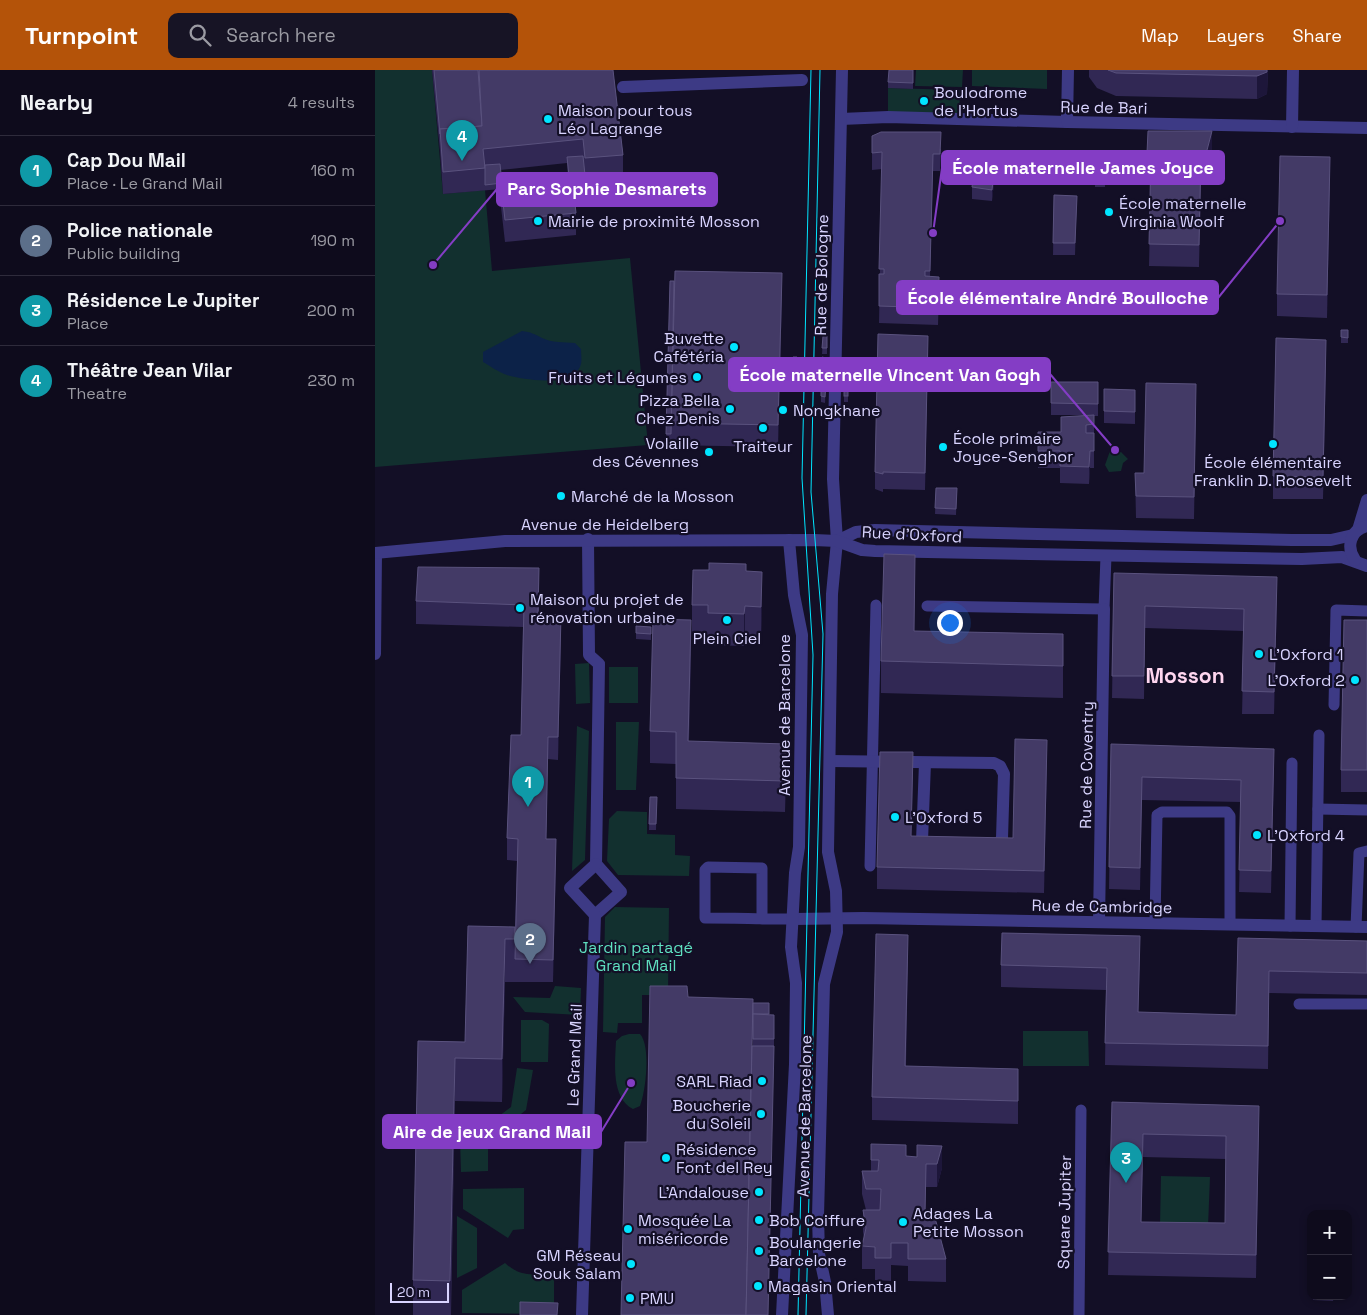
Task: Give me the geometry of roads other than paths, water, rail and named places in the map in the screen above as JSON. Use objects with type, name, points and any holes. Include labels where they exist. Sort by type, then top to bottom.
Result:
[{"type":"street","name":"Rue de Bologne","points":[[837,541],[833,479],[842,70]]},
{"type":"street","points":[[1067,122],[1068,70]]},
{"type":"street","points":[[1292,127],[1293,70]]},
{"type":"street","points":[[623,87],[802,80]]},
{"type":"street","name":"Rue de Bari","points":[[841,119],[888,117],[1367,128]]},
{"type":"street","points":[[1359,530],[1367,500]]},
{"type":"street","name":"Rue d'Oxford","points":[[837,541],[856,532],[875,530],[1331,540],[1359,530]]},
{"type":"street","name":"Rue d'Oxford","points":[[1359,530],[1350,548],[1361,563]]},
{"type":"street","points":[[588,539],[589,655],[599,664],[596,864],[621,892],[595,915],[570,888],[596,864]]},
{"type":"street","name":"Avenue de Heidelberg","points":[[375,553],[505,541],[588,539],[837,541]]},
{"type":"street","name":"Avenue de Barcelone","points":[[782,1315],[795,1064],[796,984],[791,947],[795,872],[799,847],[803,676],[802,635],[795,595],[789,540]]},
{"type":"street","name":"Rue d'Oxford","points":[[837,541],[862,550],[875,551],[1302,559],[1342,557],[1361,563]]},
{"type":"street","name":"Avenue de Barcelone","points":[[829,1315],[819,1254],[818,1216],[824,984],[832,956],[837,919],[836,891],[828,852],[832,594],[837,541]]},
{"type":"street","points":[[375,553],[375,654]]},
{"type":"street","name":"Rue de Coventry","points":[[1099,922],[1104,609]]},
{"type":"street","points":[[830,761],[994,763],[1001,766],[1004,774],[1001,842],[995,846],[975,845]]},
{"type":"street","points":[[925,763],[922,841],[925,844],[945,844]]},
{"type":"street","name":"Le Grand Mail","points":[[582,1315],[595,915]]},
{"type":"street","points":[[793,919],[837,919]]},
{"type":"street","name":"Rue de Cambridge","points":[[837,919],[1362,927]]},
{"type":"lane","points":[[927,606],[1104,609],[1106,556]]},
{"type":"lane","points":[[870,866],[875,605]]},
{"type":"lane","points":[[1334,705],[1336,610],[1367,610]]},
{"type":"lane","points":[[1316,926],[1319,735]]},
{"type":"lane","points":[[1290,926],[1293,763]]},
{"type":"lane","points":[[1318,809],[1367,810]]},
{"type":"lane","points":[[1155,923],[1157,815],[1162,812],[1227,812],[1230,816],[1230,924]]},
{"type":"lane","points":[[1362,927],[1359,853],[1367,851]]},
{"type":"lane","points":[[762,919],[762,868],[708,867],[705,870],[705,918],[762,919],[793,919]]},
{"type":"lane","points":[[1299,1004],[1367,1004]]},
{"type":"lane","name":"Square Jupiter","points":[[1079,1315],[1081,1110]]},
{"type":"water","points":[[522,331],[550,341],[575,343],[581,349],[581,364],[577,372],[569,377],[559,379],[525,379],[497,371],[483,362],[483,352]]},
{"type":"tram line","points":[[798,1315],[813,655],[802,478],[811,70]]},
{"type":"tram line","points":[[806,1315],[823,634],[811,492],[820,70]]},
{"type":"place","name":"Boulodrome de l'Hortus","points":[[924,101]]},
{"type":"place","name":"Maison pour tous Léo Lagrange","points":[[548,119]]},
{"type":"place","name":"Théâtre Jean Vilar","points":[[462,161]]},
{"type":"place","name":"École maternelle Virginia Woolf","points":[[1109,212]]},
{"type":"place","name":"Mairie de proximité Mosson","points":[[538,221]]},
{"type":"place","name":"École élémentaire André Boulloche","points":[[1280,221]]},
{"type":"place","name":"École maternelle James Joyce","points":[[933,233]]},
{"type":"place","name":"Parc Sophie Desmarets","points":[[433,265]]},
{"type":"place","name":"Buvette Cafétéria","points":[[734,347]]},
{"type":"place","name":"Fruits et Légumes","points":[[697,377]]},
{"type":"place","name":"Pizza Bella Chez Denis","points":[[730,409]]},
{"type":"place","name":"Nongkhane","points":[[783,410]]},
{"type":"place","name":"Traiteur","points":[[763,428]]},
{"type":"place","name":"École élémentaire Franklin D. Roosevelt","points":[[1273,444]]},
{"type":"place","name":"École primaire Joyce-Senghor","points":[[943,447]]},
{"type":"place","name":"École maternelle Vincent Van Gogh","points":[[1115,450]]},
{"type":"place","name":"Volaille des Cévennes","points":[[709,452]]},
{"type":"place","name":"Marché de la Mosson","points":[[561,496]]},
{"type":"place","name":"Maison du projet de rénovation urbaine","points":[[520,608]]},
{"type":"place","name":"Plein Ciel","points":[[727,620]]},
{"type":"place","name":"L'Oxford 1","points":[[1259,654]]},
{"type":"place","name":"L'Oxford 2","points":[[1355,680]]},
{"type":"place","name":"Cap Dou Mail","points":[[528,807]]},
{"type":"place","name":"L'Oxford 5","points":[[895,817]]},
{"type":"place","name":"L'Oxford 4","points":[[1257,835]]},
{"type":"place","name":"Police nationale","points":[[530,964]]},
{"type":"place","name":"SARL Riad","points":[[762,1081]]},
{"type":"place","name":"Aire de jeux Grand Mail","points":[[631,1083]]},
{"type":"place","name":"Boucherie du Soleil","points":[[761,1114]]},
{"type":"place","name":"Résidence Font del Rey","points":[[666,1158]]},
{"type":"place","name":"Résidence Le Jupiter","points":[[1126,1183]]},
{"type":"place","name":"L'Andalouse","points":[[759,1192]]},
{"type":"place","name":"Bob Coiffure","points":[[759,1220]]},
{"type":"place","name":"Adages La Petite Mosson","points":[[903,1222]]},
{"type":"place","name":"Mosquée La miséricorde","points":[[628,1229]]},
{"type":"place","name":"Boulangerie Barcelone","points":[[759,1251]]},
{"type":"place","name":"GM Réseau Souk Salam","points":[[631,1264]]},
{"type":"place","name":"Magasin Oriental","points":[[758,1286]]},
{"type":"place","name":"PMU","points":[[630,1298]]},
{"type":"district","name":"Mosson","points":[[1185,676]]},
{"type":"park label","name":"Jardin partagé Grand Mail","points":[[636,956]]}]
